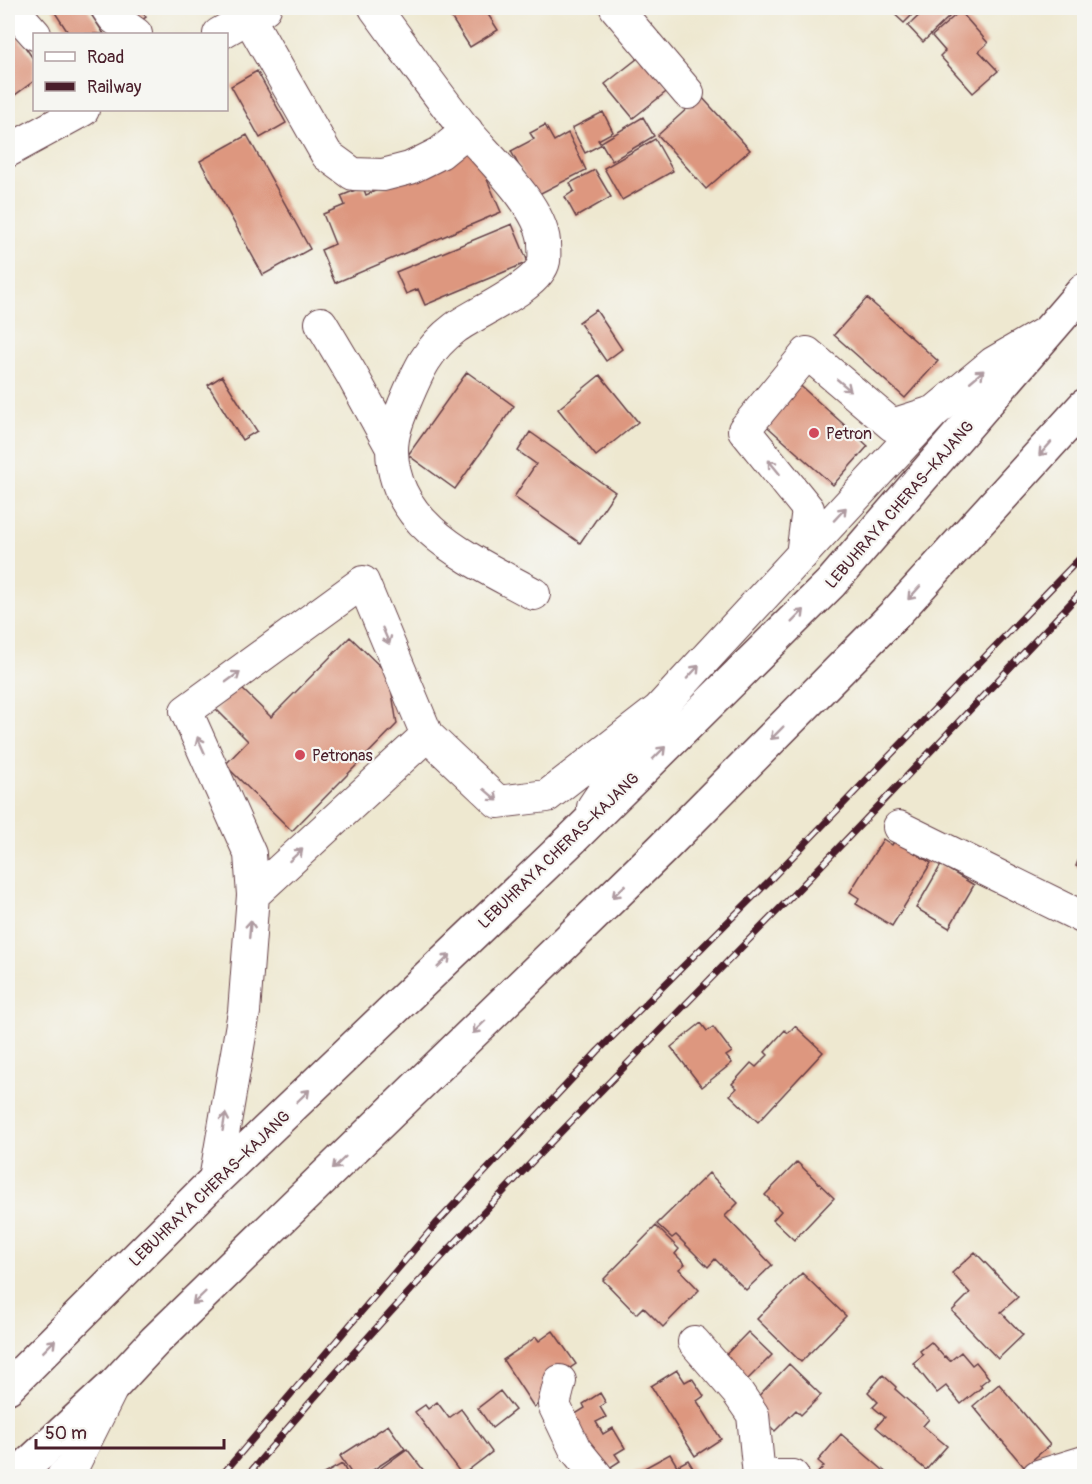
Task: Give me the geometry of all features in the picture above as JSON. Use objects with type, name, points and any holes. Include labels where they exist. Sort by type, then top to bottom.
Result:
[{"type":"highway","name":"LEBUHRAYA CHERAS–KAJANG","points":[[8,1387],[215,1180],[573,838],[831,583],[1084,290]]},
{"type":"highway","points":[[16,1476],[114,1385],[155,1341],[660,850],[870,639],[1084,406]]},
{"type":"street","points":[[107,8],[114,18],[135,33]]},
{"type":"street","points":[[375,8],[467,131],[535,214],[544,240],[544,263],[527,285],[456,327],[436,344],[420,366],[397,423],[392,448],[396,479],[409,506],[428,529],[450,547],[534,594]]},
{"type":"street","points":[[616,8],[688,93]]},
{"type":"street","points":[[221,33],[257,13],[327,155],[353,174],[383,175],[411,168],[440,153],[467,131]]},
{"type":"street","points":[[8,151],[81,111]]},
{"type":"street","points":[[321,323],[392,448]]},
{"type":"street","points":[[573,838],[658,710],[934,412],[993,363],[1048,331]]},
{"type":"street","points":[[802,555],[808,509],[744,430],[807,353],[892,425],[934,412]]},
{"type":"street","points":[[215,1180],[244,1011],[253,895],[250,854],[186,711],[363,582],[428,735],[498,801],[547,796],[658,710]]},
{"type":"street","points":[[253,895],[428,735]]},
{"type":"street","points":[[899,827],[1084,918]]},
{"type":"street","points":[[694,1342],[738,1393],[753,1415],[759,1476]]},
{"type":"street","points":[[560,1381],[554,1405],[575,1449],[597,1476]]},
{"type":"street","points":[[63,1476],[72,1468],[114,1385]]},
{"type":"street","points":[[1038,1476],[1084,1462]]},
{"type":"street","points":[[768,1476],[793,1476]]},
{"type":"building","points":[[52,8],[87,8],[103,33],[68,33]]},
{"type":"building","points":[[119,8],[139,8],[146,17],[132,27]]},
{"type":"building","points":[[445,8],[484,8],[498,30],[470,47]]},
{"type":"building","points":[[888,8],[919,8],[904,23]]},
{"type":"building","points":[[927,8],[940,8],[949,17],[923,42],[908,26]]},
{"type":"building","points":[[960,11],[988,43],[979,51],[998,71],[973,93],[940,56],[945,51],[932,36]]},
{"type":"building","points":[[15,32],[33,59],[33,82],[8,100],[8,38]]},
{"type":"building","points":[[642,55],[670,89],[633,118],[605,84]]},
{"type":"building","points":[[257,71],[286,123],[260,138],[231,86]]},
{"type":"building","points":[[701,96],[750,150],[706,189],[658,135]]},
{"type":"building","points":[[603,112],[613,132],[598,140],[600,143],[643,117],[654,136],[612,161],[602,144],[585,153],[572,128]]},
{"type":"building","points":[[545,125],[554,141],[568,133],[586,170],[535,196],[511,151],[534,139],[530,133]]},
{"type":"building","points":[[247,135],[310,249],[263,275],[200,161]]},
{"type":"building","points":[[655,139],[673,171],[622,200],[604,168]]},
{"type":"building","points":[[474,149],[501,212],[335,283],[321,250],[335,244],[323,214],[345,205],[341,196],[363,187],[366,195]]},
{"type":"building","points":[[595,170],[611,197],[576,217],[565,197],[574,191],[570,183]]},
{"type":"building","points":[[512,224],[528,262],[425,305],[418,289],[406,294],[396,272]]},
{"type":"building","points":[[867,298],[938,361],[905,398],[834,335]]},
{"type":"building","points":[[596,310],[622,349],[606,361],[579,322]]},
{"type":"building","points":[[467,372],[514,406],[455,489],[408,455]]},
{"type":"building","points":[[600,375],[638,422],[596,456],[558,409]]},
{"type":"building","points":[[222,376],[257,431],[242,440],[208,385]]},
{"type":"building","name":"Petron","points":[[795,381],[868,446],[833,485],[760,420]]},
{"type":"building","points":[[530,432],[615,492],[580,543],[514,497],[536,464],[518,451]]},
{"type":"building","name":"Petronas","points":[[350,637],[389,675],[397,724],[292,831],[225,765],[248,741],[216,709],[239,686],[271,717]]},
{"type":"building","points":[[883,839],[892,845],[895,840],[931,863],[892,926],[856,904],[859,898],[850,892]]},
{"type":"building","points":[[1082,851],[1084,852],[1084,869],[1076,866]]},
{"type":"building","points":[[941,865],[974,885],[949,928],[916,908]]},
{"type":"building","points":[[701,1023],[707,1031],[713,1027],[732,1052],[726,1056],[732,1063],[702,1087],[671,1047]]},
{"type":"building","points":[[795,1026],[823,1052],[758,1122],[730,1095],[737,1088],[732,1084],[751,1063],[756,1067],[768,1055],[765,1052],[785,1030],[788,1033]]},
{"type":"building","points":[[797,1162],[834,1198],[794,1240],[773,1220],[781,1211],[765,1195]]},
{"type":"building","points":[[709,1173],[738,1203],[725,1216],[772,1265],[746,1290],[715,1259],[708,1267],[676,1235],[672,1238],[657,1224]]},
{"type":"building","points":[[656,1226],[679,1249],[675,1254],[685,1264],[679,1269],[699,1290],[663,1327],[643,1307],[636,1314],[603,1280]]},
{"type":"building","points":[[975,1252],[1018,1297],[1001,1312],[1023,1335],[998,1359],[952,1311],[970,1293],[952,1273]]},
{"type":"building","points":[[802,1273],[846,1316],[801,1362],[757,1319]]},
{"type":"building","points":[[553,1331],[576,1364],[561,1374],[568,1384],[534,1407],[503,1360],[536,1337],[539,1341]]},
{"type":"building","points":[[748,1332],[772,1355],[734,1393],[711,1370]]},
{"type":"building","points":[[931,1342],[950,1361],[961,1352],[972,1365],[976,1362],[989,1378],[980,1385],[982,1387],[961,1404],[946,1386],[937,1393],[913,1363],[923,1355],[920,1351]]},
{"type":"building","points":[[789,1364],[821,1395],[801,1415],[796,1410],[775,1431],[749,1406]]},
{"type":"building","points":[[677,1370],[685,1382],[692,1378],[704,1396],[697,1401],[721,1439],[695,1456],[651,1386]]},
{"type":"building","points":[[883,1375],[896,1387],[895,1389],[929,1419],[923,1426],[947,1446],[926,1470],[876,1427],[885,1417],[873,1407],[878,1402],[868,1392]]},
{"type":"building","points":[[999,1384],[1050,1445],[1024,1467],[973,1406]]},
{"type":"building","points":[[500,1391],[515,1410],[492,1428],[478,1408]]},
{"type":"building","points":[[600,1393],[606,1403],[600,1407],[606,1417],[596,1422],[603,1434],[613,1428],[625,1448],[615,1454],[620,1461],[597,1476],[569,1418],[585,1408],[583,1404]]},
{"type":"building","points":[[437,1402],[449,1418],[461,1409],[492,1452],[462,1475],[415,1412],[425,1405],[428,1409]]},
{"type":"building","points":[[388,1425],[405,1449],[364,1476],[353,1476],[340,1456]]},
{"type":"building","points":[[841,1434],[890,1476],[815,1476],[824,1466],[818,1461]]},
{"type":"building","points":[[407,1449],[428,1476],[370,1476]]},
{"type":"building","points":[[670,1454],[677,1466],[688,1460],[698,1476],[630,1476]]},
{"type":"building","points":[[342,1464],[349,1476],[320,1476]]},
{"type":"railway","points":[[221,1476],[436,1224],[598,1051],[771,879],[1084,554]]},
{"type":"railway","points":[[247,1476],[311,1401],[444,1254],[937,745],[1084,589]]},
{"type":"place","name":"Petron","points":[[814,433]]},
{"type":"place","name":"Petronas","points":[[300,755]]}]
